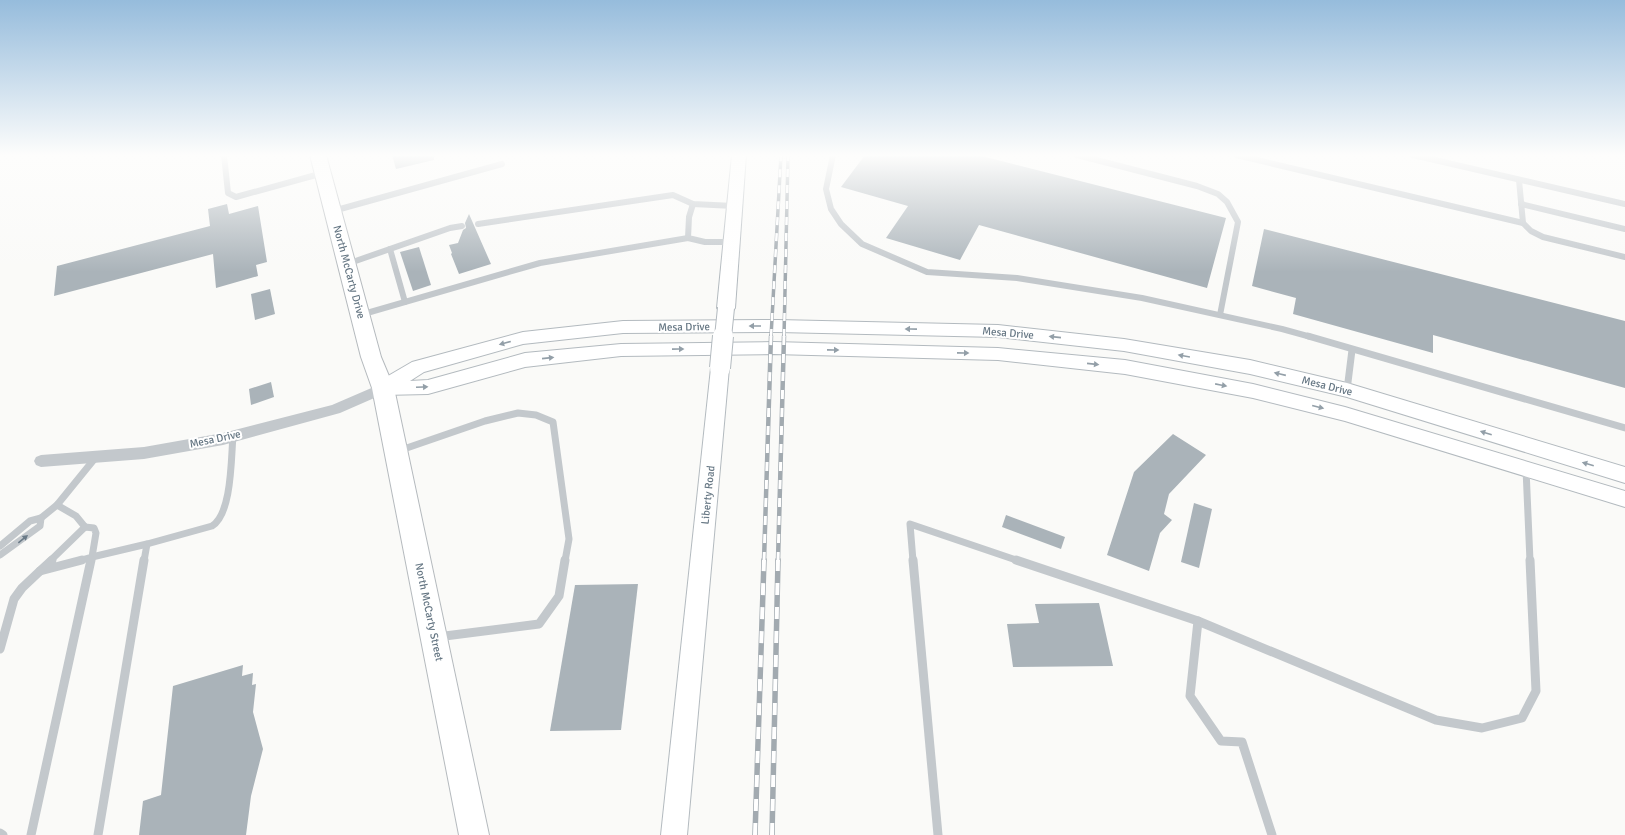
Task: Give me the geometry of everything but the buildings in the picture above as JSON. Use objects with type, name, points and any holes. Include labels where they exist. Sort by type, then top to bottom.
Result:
[{"type":"main road","name":"North McCarty Drive","points":[[329,194],[371,357],[383,388]]},
{"type":"main road","name":"Liberty Road","points":[[674,835],[726,308],[735,194]]},
{"type":"main road","name":"Mesa Drive","points":[[383,388],[418,367],[523,338],[623,327],[778,326],[998,331],[1124,345],[1250,367],[1347,390],[1625,475]]},
{"type":"main road","name":"Mesa Drive","points":[[383,388],[428,387],[525,360],[621,350],[774,348],[998,354],[1125,367],[1253,391],[1345,414],[1625,499]]},
{"type":"main road","name":"North McCarty Street","points":[[383,388],[474,835]]},
{"type":"main road","points":[[1345,414],[1347,390]]},
{"type":"main road","points":[[1523,445],[1526,468]]},
{"type":"street","name":"Mesa Drive","points":[[41,461],[144,453],[233,436],[335,409],[383,388]]},
{"type":"lane","points":[[230,194],[236,197],[247,194]]},
{"type":"lane","points":[[333,211],[394,194]]},
{"type":"lane","points":[[827,194],[831,209],[841,224],[862,244],[893,259],[927,272],[1017,278],[1142,298],[1220,315],[1282,329],[1625,428]]},
{"type":"lane","points":[[1218,194],[1226,199],[1234,209],[1238,222],[1220,315]]},
{"type":"lane","points":[[1400,194],[1523,223],[1531,231],[1543,237],[1625,257]]},
{"type":"lane","points":[[1520,194],[1523,223]]},
{"type":"lane","points":[[1581,194],[1625,204]]},
{"type":"lane","points":[[478,224],[673,195],[693,204],[734,206]]},
{"type":"lane","points":[[688,238],[689,217],[693,204]]},
{"type":"lane","points":[[1521,204],[1625,229]]},
{"type":"lane","points":[[347,264],[450,228],[462,226]]},
{"type":"lane","points":[[360,316],[540,263],[688,238],[705,242],[732,242]]},
{"type":"lane","points":[[390,249],[405,302]]},
{"type":"lane","points":[[1347,390],[1352,350]]},
{"type":"lane","points":[[396,452],[485,421],[518,413],[536,415],[553,422],[569,539],[559,596],[539,624],[434,638]]},
{"type":"lane","points":[[40,571],[147,544],[212,526],[217,523],[221,517],[225,502],[233,436]]},
{"type":"lane","points":[[0,546],[30,521],[41,518],[57,505],[96,457]]},
{"type":"lane","points":[[938,835],[910,524],[1198,621],[1436,720],[1482,728],[1522,718],[1536,691],[1526,468]]},
{"type":"lane","points":[[31,835],[96,533],[94,528],[85,527],[76,516],[57,505]]},
{"type":"lane","points":[[0,555],[5,554],[40,526],[41,518]]},
{"type":"lane","points":[[0,649],[14,599],[22,588],[85,527]]},
{"type":"lane","points":[[98,835],[147,544]]},
{"type":"lane","points":[[1198,621],[1190,696],[1221,741],[1242,742],[1272,835]]},
{"type":"railway","points":[[771,337],[779,194]]},
{"type":"railway","points":[[784,337],[787,194]]},
{"type":"railway","points":[[764,561],[771,336]]},
{"type":"railway","points":[[778,561],[784,336]]},
{"type":"railway","points":[[755,835],[764,560]]},
{"type":"railway","points":[[772,835],[778,560]]}]
